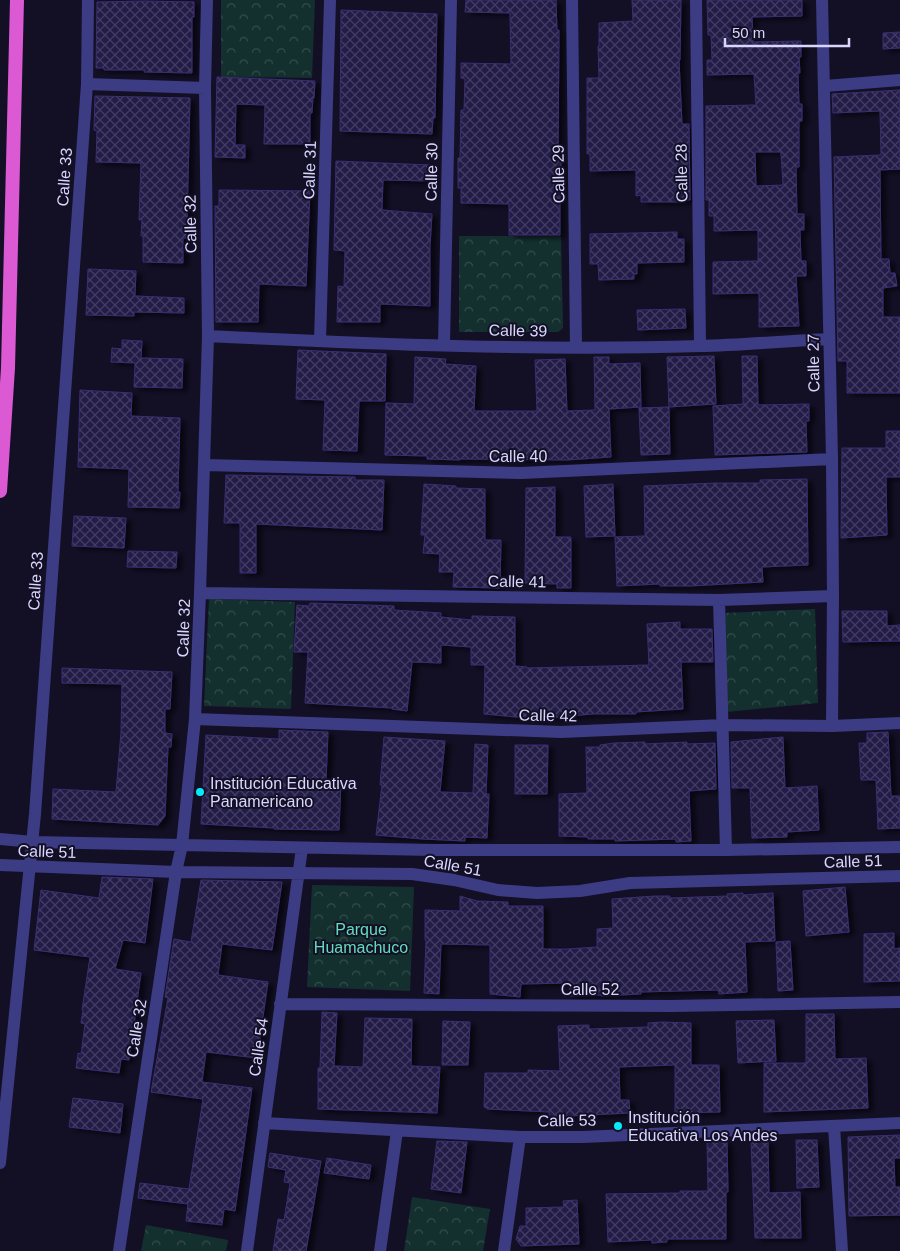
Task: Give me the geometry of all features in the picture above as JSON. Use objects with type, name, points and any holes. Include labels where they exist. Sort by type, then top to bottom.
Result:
[{"type":"highway","points":[[0,490],[8,368],[17,0]]},
{"type":"street","name":"Calle 33","points":[[0,1163],[33,842],[86,84],[88,0]]},
{"type":"street","name":"Calle 32","points":[[119,1251],[176,872],[182,845],[195,719],[208,336],[205,88],[207,0]]},
{"type":"street","name":"Calle 31","points":[[320,342],[330,0]]},
{"type":"street","name":"Calle 30","points":[[444,345],[451,0]]},
{"type":"street","name":"Calle 29","points":[[572,0],[576,347]]},
{"type":"street","name":"Calle 28","points":[[696,0],[700,346]]},
{"type":"street","name":"Calle 27","points":[[822,0],[832,459],[832,726]]},
{"type":"street","points":[[824,86],[900,80]]},
{"type":"street","points":[[86,84],[205,88]]},
{"type":"street","name":"Calle 39","points":[[208,336],[320,342],[576,347],[700,346],[828,339]]},
{"type":"street","name":"Calle 40","points":[[204,465],[522,473],[832,459]]},
{"type":"street","name":"Calle 41","points":[[200,593],[719,600],[833,596]]},
{"type":"street","points":[[719,600],[726,850]]},
{"type":"street","name":"Calle 42","points":[[195,719],[561,732],[723,725],[832,726],[900,723]]},
{"type":"street","name":"Calle 51","points":[[0,839],[33,842],[434,850],[726,850],[900,847]]},
{"type":"street","name":"Calle 54","points":[[247,1251],[302,848]]},
{"type":"street","name":"Calle 51","points":[[0,865],[176,872],[412,874],[454,880],[498,890],[537,893],[580,891],[630,883],[900,876]]},
{"type":"street","name":"Calle 52","points":[[280,1004],[672,1006],[900,1002]]},
{"type":"street","name":"Calle 53","points":[[264,1123],[520,1137],[583,1137],[900,1123]]},
{"type":"street","points":[[834,1126],[842,1251]]},
{"type":"street","points":[[380,1251],[397,1131]]},
{"type":"street","points":[[504,1251],[520,1137]]},
{"type":"green space","points":[[221,0],[315,0],[312,78],[221,77]]},
{"type":"green space","points":[[459,236],[561,236],[563,328],[558,332],[459,332]]},
{"type":"green space","points":[[209,599],[295,602],[291,709],[204,706]]},
{"type":"green space","points":[[815,609],[818,703],[726,712],[724,613]]},
{"type":"green space","name":"Parque Huamachuco","points":[[312,885],[414,887],[410,991],[307,987]]},
{"type":"green space","points":[[412,1197],[490,1209],[483,1251],[404,1251]]},
{"type":"green space","points":[[146,1225],[228,1240],[226,1251],[141,1251]]},
{"type":"building","points":[[466,0],[556,0],[557,30],[559,30],[558,159],[561,159],[560,235],[509,235],[509,204],[461,203],[461,188],[458,188],[458,158],[460,158],[461,110],[464,110],[465,79],[461,78],[461,63],[511,64],[510,13],[465,12]]},
{"type":"building","points":[[632,0],[681,0],[679,60],[682,124],[689,124],[690,200],[684,200],[684,202],[641,202],[641,195],[636,196],[636,170],[590,171],[590,154],[587,154],[587,78],[599,78],[599,23],[633,21]]},
{"type":"building","points":[[707,0],[802,0],[802,16],[752,17],[753,42],[801,41],[800,73],[798,73],[799,104],[802,104],[802,121],[799,121],[799,167],[796,167],[797,214],[804,214],[804,230],[800,230],[801,261],[806,261],[806,276],[796,276],[799,326],[759,327],[759,293],[713,294],[713,262],[758,261],[758,230],[714,231],[714,216],[709,216],[709,200],[706,200],[706,106],[756,105],[754,74],[707,75],[707,60],[712,60],[711,35],[708,35]],"holes":[[[755,152],[781,152],[783,185],[756,186]]]},
{"type":"building","points":[[97,2],[194,2],[194,17],[192,17],[192,73],[104,70],[104,68],[96,68]]},
{"type":"building","points":[[341,10],[437,14],[435,118],[433,118],[432,134],[340,131]]},
{"type":"building","points":[[900,32],[900,48],[883,49],[883,33]]},
{"type":"building","points":[[217,77],[315,81],[312,113],[310,113],[310,144],[264,144],[265,105],[236,104],[235,145],[245,145],[245,158],[215,157]]},
{"type":"building","points":[[900,90],[900,169],[880,170],[881,259],[889,259],[890,273],[895,273],[897,286],[883,288],[883,317],[900,317],[900,393],[847,393],[847,361],[838,361],[834,157],[881,155],[880,111],[833,113],[832,94]]},
{"type":"building","points":[[95,96],[190,98],[187,223],[186,238],[183,238],[183,263],[143,262],[142,220],[139,220],[141,163],[96,162],[97,131],[94,130]]},
{"type":"building","points":[[336,161],[430,165],[430,181],[383,180],[382,210],[432,214],[430,306],[380,304],[380,322],[337,322],[338,286],[344,287],[345,251],[334,250]]},
{"type":"building","points":[[219,190],[310,191],[306,286],[259,284],[258,322],[216,322],[215,206],[219,206]]},
{"type":"building","points":[[677,232],[677,239],[684,239],[684,262],[637,263],[637,274],[634,274],[634,279],[599,280],[598,264],[590,264],[590,234]]},
{"type":"building","points":[[88,269],[136,271],[135,296],[184,298],[184,313],[134,312],[134,316],[86,315]]},
{"type":"building","points":[[685,309],[686,328],[638,330],[637,310]]},
{"type":"building","points":[[122,340],[142,341],[141,358],[183,359],[182,388],[134,387],[135,363],[111,362],[112,348],[122,349]]},
{"type":"building","points":[[298,350],[386,354],[385,401],[359,401],[357,451],[323,450],[325,400],[296,399]]},
{"type":"building","points":[[714,356],[716,404],[669,407],[667,357]]},
{"type":"building","points":[[742,356],[757,356],[758,405],[809,404],[809,421],[806,421],[807,452],[715,455],[713,406],[743,404]]},
{"type":"building","points":[[415,357],[446,359],[445,364],[476,366],[474,411],[537,411],[535,360],[565,359],[567,411],[595,410],[594,357],[609,357],[609,364],[640,363],[641,407],[609,409],[611,457],[567,460],[460,460],[427,459],[427,456],[385,455],[386,403],[414,404]]},
{"type":"building","points":[[80,390],[132,393],[131,416],[180,418],[179,508],[128,507],[129,469],[78,467]]},
{"type":"building","points":[[669,407],[670,454],[641,455],[639,408]]},
{"type":"building","points":[[886,431],[900,431],[900,477],[886,477],[887,535],[841,538],[842,448],[886,448]]},
{"type":"building","points":[[226,475],[355,477],[355,480],[384,480],[382,530],[256,524],[256,573],[240,573],[240,523],[224,523]]},
{"type":"building","points":[[807,479],[808,565],[762,567],[763,582],[690,586],[660,586],[660,584],[617,586],[615,537],[645,536],[644,486],[760,483],[760,480]]},
{"type":"building","points":[[424,484],[485,489],[485,540],[501,540],[500,588],[453,587],[454,572],[439,572],[440,554],[423,553],[425,535],[421,535]]},
{"type":"building","points":[[613,484],[615,536],[586,537],[584,486]]},
{"type":"building","points":[[555,487],[555,537],[571,537],[571,588],[557,588],[557,584],[525,583],[526,488]]},
{"type":"building","points":[[74,516],[126,518],[124,548],[72,546]]},
{"type":"building","points":[[128,551],[177,552],[176,568],[127,567]]},
{"type":"building","points":[[310,603],[394,606],[394,610],[441,613],[441,617],[472,620],[472,616],[515,617],[515,666],[527,668],[649,665],[647,624],[680,622],[680,629],[712,629],[713,662],[681,662],[683,709],[636,712],[636,714],[593,714],[548,719],[527,718],[484,714],[485,665],[471,665],[471,647],[441,645],[441,663],[412,662],[407,711],[392,708],[305,703],[308,652],[294,652],[297,605],[309,606]]},
{"type":"building","points":[[842,611],[887,611],[887,626],[900,625],[900,641],[843,642]]},
{"type":"building","points":[[62,668],[172,672],[170,709],[165,709],[165,733],[172,734],[171,747],[168,747],[165,816],[158,825],[52,819],[53,789],[116,792],[121,732],[122,684],[62,683]]},
{"type":"building","points":[[279,730],[328,732],[326,781],[341,782],[339,830],[274,829],[201,824],[206,735],[279,739]]},
{"type":"building","points":[[888,732],[891,796],[900,796],[900,828],[878,829],[876,780],[861,780],[859,743],[867,743],[867,733]]},
{"type":"building","points":[[384,737],[445,741],[440,792],[473,793],[475,744],[488,745],[486,794],[489,794],[487,838],[465,837],[465,841],[376,835],[382,785],[380,785]]},
{"type":"building","points":[[783,737],[785,788],[817,786],[819,830],[787,832],[787,837],[752,838],[750,788],[732,788],[731,742]]},
{"type":"building","points":[[645,742],[645,744],[715,743],[716,789],[689,791],[691,841],[676,842],[676,839],[615,841],[615,839],[559,836],[559,794],[587,793],[586,747],[600,747],[600,745],[614,743]]},
{"type":"building","points":[[515,745],[548,745],[547,794],[515,794]]},
{"type":"building","points":[[102,877],[153,879],[145,943],[123,940],[115,969],[141,973],[129,1060],[121,1059],[119,1073],[76,1068],[78,1053],[81,1054],[85,1024],[81,1023],[90,957],[34,950],[41,890],[99,898]]},
{"type":"building","points":[[201,880],[282,882],[272,950],[222,944],[218,975],[268,982],[257,1058],[206,1052],[202,1082],[252,1088],[235,1211],[224,1209],[222,1225],[186,1221],[188,1204],[138,1198],[140,1183],[189,1189],[203,1099],[151,1092],[168,998],[165,997],[174,939],[191,942]]},
{"type":"building","points":[[845,887],[849,932],[806,936],[803,891]]},
{"type":"building","points":[[743,893],[743,895],[773,893],[775,941],[745,942],[747,992],[719,994],[718,990],[570,996],[569,983],[521,984],[520,997],[490,994],[490,945],[441,944],[439,994],[424,993],[425,910],[460,911],[460,896],[477,901],[508,902],[508,906],[543,906],[543,949],[568,949],[597,947],[597,929],[613,928],[612,899],[655,896],[670,896],[670,898],[728,896],[727,894]]},
{"type":"building","points":[[894,933],[894,949],[900,948],[900,981],[864,982],[864,934]]},
{"type":"building","points":[[790,941],[793,990],[778,991],[776,942]]},
{"type":"building","points":[[322,1012],[337,1013],[334,1066],[363,1067],[365,1018],[412,1019],[411,1066],[440,1067],[437,1113],[318,1109],[318,1068],[320,1068]]},
{"type":"building","points":[[806,1014],[834,1014],[835,1059],[866,1058],[868,1108],[764,1112],[764,1063],[806,1063]]},
{"type":"building","points":[[774,1020],[776,1061],[738,1063],[736,1021]]},
{"type":"building","points":[[443,1021],[470,1022],[468,1065],[442,1065]]},
{"type":"building","points":[[648,1023],[691,1023],[691,1065],[719,1065],[720,1112],[675,1113],[675,1065],[619,1067],[620,1100],[629,1100],[630,1113],[549,1117],[549,1112],[487,1109],[484,1107],[485,1073],[528,1073],[528,1070],[560,1071],[558,1026],[589,1025],[589,1029],[648,1027]]},
{"type":"building","points":[[73,1098],[123,1104],[120,1133],[69,1127]]},
{"type":"building","points":[[900,1135],[900,1158],[894,1158],[895,1187],[900,1187],[900,1215],[849,1216],[848,1137]]},
{"type":"building","points":[[796,1140],[817,1140],[819,1187],[797,1188]]},
{"type":"building","points":[[437,1141],[467,1142],[461,1193],[431,1189]]},
{"type":"building","points":[[727,1141],[728,1192],[726,1192],[726,1239],[667,1239],[667,1242],[652,1243],[652,1240],[608,1242],[606,1194],[708,1191],[707,1142]]},
{"type":"building","points":[[751,1141],[768,1141],[769,1193],[800,1192],[801,1238],[755,1238]]},
{"type":"building","points":[[270,1153],[321,1161],[306,1251],[273,1251],[278,1219],[284,1220],[290,1183],[284,1182],[286,1170],[268,1167]]},
{"type":"building","points":[[327,1158],[371,1165],[369,1179],[324,1173]]},
{"type":"building","points":[[577,1200],[579,1244],[521,1246],[516,1239],[520,1226],[526,1226],[526,1208],[564,1207],[563,1201]]},
{"type":"place","name":"Institución Educativa Panamericano","points":[[200,792]]},
{"type":"place","name":"Institución Educativa Los Andes","points":[[618,1126]]}]
